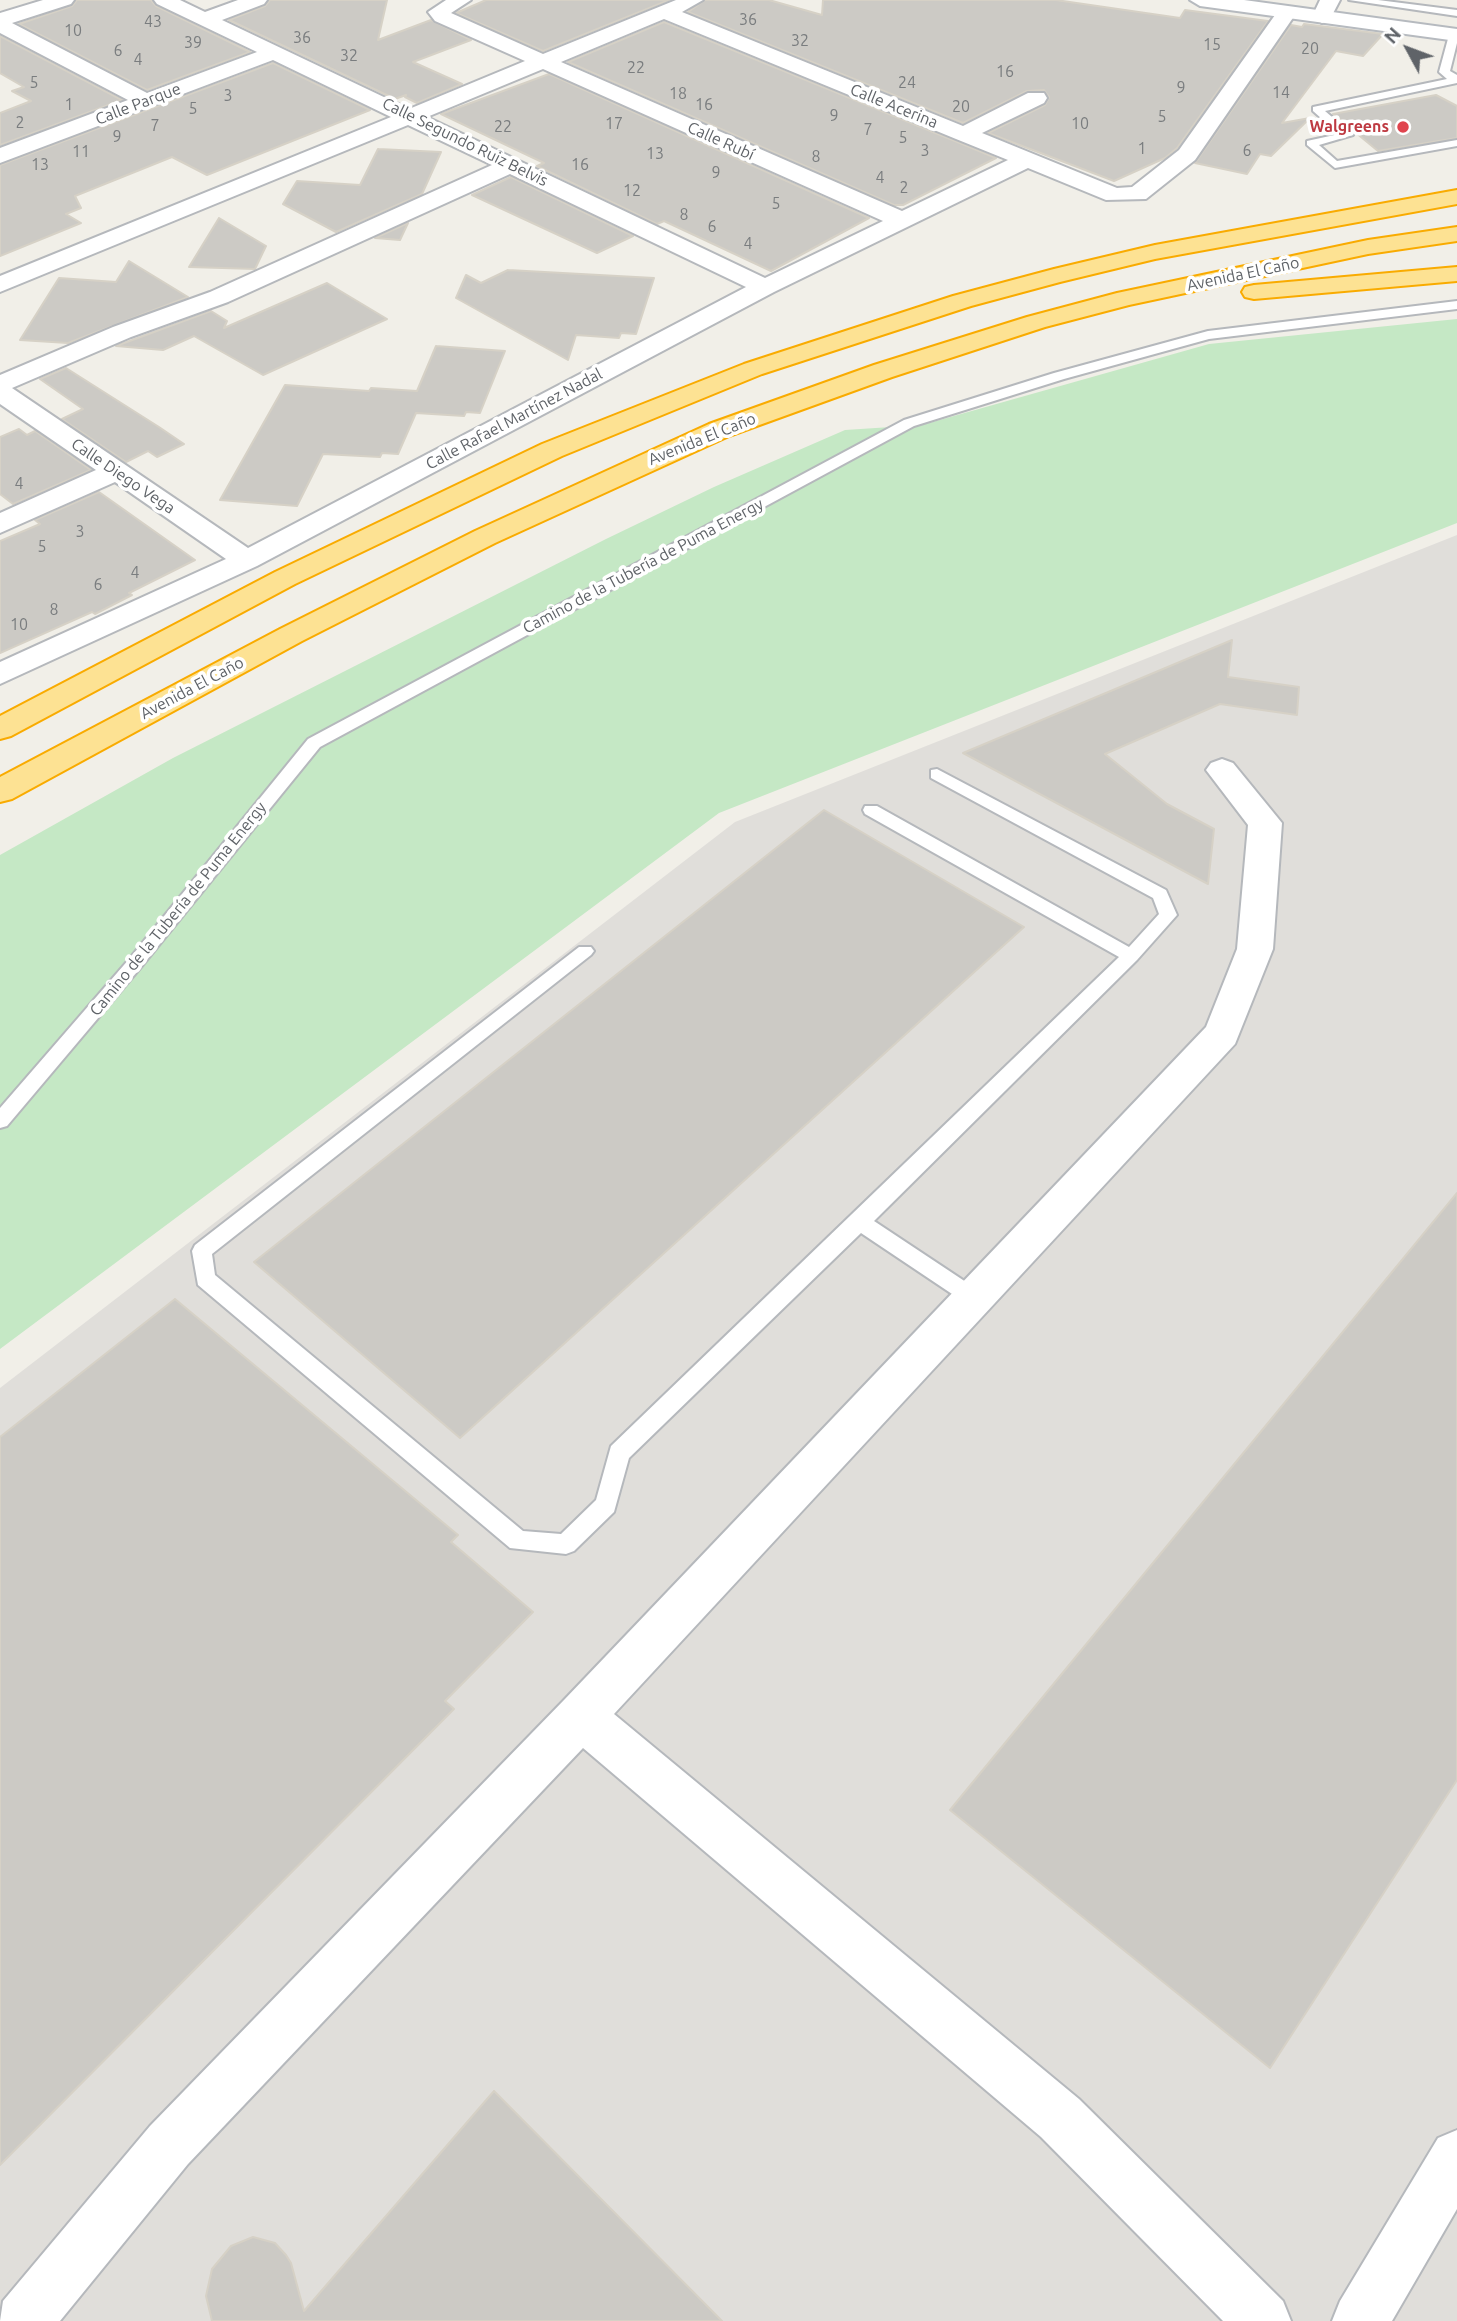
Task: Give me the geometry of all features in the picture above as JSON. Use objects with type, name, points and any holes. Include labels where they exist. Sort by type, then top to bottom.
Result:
[{"type":"highway","points":[[1155,252],[1313,204],[1405,183]]},
{"type":"highway","name":"Avenida El Caño","points":[[0,729],[285,578],[552,450],[754,369],[962,301],[1155,252],[1457,197]]},
{"type":"highway","name":"Avenida El Caño","points":[[0,791],[291,635],[509,526],[719,430],[1036,322],[1126,298],[1368,247],[1457,234]]},
{"type":"highway","points":[[883,372],[979,353],[1181,304],[1239,293],[1457,274]]},
{"type":"street","points":[[0,23],[64,0]]},
{"type":"street","name":"Calle Segundo Ruiz Belvis","points":[[164,0],[413,116],[765,287]]},
{"type":"street","points":[[207,18],[257,0]]},
{"type":"street","name":"Calle Rubí","points":[[461,0],[438,12],[442,17],[899,219]]},
{"type":"street","points":[[0,285],[667,13],[693,0]]},
{"type":"street","points":[[1200,0],[1287,12],[1326,8],[1455,42]]},
{"type":"street","name":"Calle Acerina","points":[[667,13],[1026,160],[1114,195],[1123,195],[1138,194],[1187,155],[1287,12]]},
{"type":"street","points":[[0,23],[145,101]]},
{"type":"street","name":"Calle Parque","points":[[1,154],[276,52]]},
{"type":"street","points":[[964,134],[1036,98]]},
{"type":"street","name":"Calle Rafael Martínez Nadal","points":[[0,674],[247,560],[765,287],[899,219],[1026,160]]},
{"type":"street","points":[[3,395],[122,332],[219,297],[513,164]]},
{"type":"street","name":"Calle Diego Vega","points":[[3,395],[247,560]]},
{"type":"street","points":[[0,524],[117,471]]},
{"type":"street","points":[[23,2321],[169,2145],[582,1716],[1222,1034],[1255,948],[1265,823],[1222,769]]},
{"type":"street","points":[[582,1716],[1060,2118],[1263,2321]]},
{"type":"street","points":[[1360,2321],[1457,2157]]},
{"type":"lane","points":[[1354,0],[1457,13]]},
{"type":"lane","points":[[1455,42],[1444,72],[1457,80]]},
{"type":"lane","points":[[1457,80],[1317,109],[1347,135],[1311,143],[1335,165],[1457,143]]},
{"type":"lane","name":"Camino de la Tubería de Puma Energy","points":[[0,1121],[136,962],[314,743],[909,423],[1059,376],[1208,335],[1457,305]]},
{"type":"lane","points":[[585,951],[202,1251],[205,1279],[518,1541],[566,1544],[606,1506],[619,1453],[1131,956],[1168,915],[1160,894],[937,774]]},
{"type":"lane","points":[[871,810],[1131,956]]},
{"type":"lane","points":[[859,1222],[974,1298]]},
{"type":"shaded area","points":[[1457,535],[1457,2321],[0,2321],[0,1388],[735,822]]},
{"type":"green space","points":[[1457,319],[1457,523],[719,813],[0,1349],[0,855],[173,758],[606,539],[714,487],[845,430],[922,425],[1209,344]]},
{"type":"building","points":[[77,0],[151,0],[156,6],[250,52],[147,90],[19,24],[72,6]]},
{"type":"building","points":[[270,0],[387,0],[378,40],[431,20],[471,40],[413,62],[462,84],[417,103],[405,97],[406,95],[395,99],[229,20],[265,6]]},
{"type":"building","points":[[486,0],[669,0],[543,51],[456,13]]},
{"type":"building","points":[[705,0],[769,0],[822,15],[823,0],[1056,0],[1180,18],[1185,10],[1268,21],[1177,148],[1165,158],[1114,181],[988,133],[1045,105],[1049,97],[1044,90],[1027,91],[963,123],[688,12]]},
{"type":"building","points":[[664,22],[996,158],[903,205],[894,205],[568,62]]},
{"type":"building","points":[[1304,24],[1383,34],[1363,56],[1336,51],[1282,123],[1310,118],[1271,156],[1260,154],[1247,174],[1195,163],[1291,25],[1302,27]]},
{"type":"building","points":[[0,36],[122,100],[0,145],[0,113],[31,101],[12,91],[24,87],[0,73]]},
{"type":"building","points":[[273,63],[370,110],[207,175],[172,157],[75,196],[81,208],[66,214],[81,223],[0,256],[0,165]]},
{"type":"building","points":[[549,74],[869,218],[771,271],[664,221],[657,224],[537,166],[544,163],[441,114]]},
{"type":"building","name":"Walgreens","points":[[1436,95],[1457,106],[1457,138],[1378,151],[1333,114]]},
{"type":"building","points":[[378,149],[441,152],[422,194],[336,232],[283,204],[297,181],[360,185]]},
{"type":"building","points":[[511,177],[633,236],[597,253],[472,195]]},
{"type":"building","points":[[219,218],[266,246],[255,269],[189,267]]},
{"type":"building","points":[[408,223],[400,240],[375,238]]},
{"type":"building","points":[[129,261],[188,297],[68,343],[20,340],[59,278],[116,282]]},
{"type":"building","points":[[508,270],[654,278],[636,334],[621,333],[619,338],[576,335],[568,360],[456,298],[466,275],[481,283]]},
{"type":"building","points":[[327,283],[387,319],[263,375],[194,336],[163,350],[116,346],[211,311],[227,321],[224,328]]},
{"type":"building","points":[[436,346],[505,351],[480,413],[466,412],[464,416],[416,413],[398,454],[382,453],[380,457],[323,454],[297,506],[220,500],[285,385],[369,391],[371,388],[417,391]]},
{"type":"building","points":[[66,368],[184,444],[157,457],[148,451],[126,462],[62,419],[83,409],[40,379]]},
{"type":"building","points":[[19,429],[27,435],[35,431],[91,470],[13,504],[0,494],[0,437]]},
{"type":"building","points":[[99,492],[195,560],[129,593],[132,595],[95,614],[92,612],[0,653],[0,541],[40,524],[35,520]]},
{"type":"building","points":[[1232,640],[1228,677],[1299,687],[1297,715],[1220,704],[1105,754],[1167,804],[1214,829],[1208,884],[963,753]]},
{"type":"building","points":[[824,810],[1024,927],[460,1438],[254,1262]]},
{"type":"building","points":[[1457,1193],[1457,1780],[1270,2068],[950,1810]]},
{"type":"building","points":[[175,1299],[458,1535],[451,1542],[533,1612],[445,1701],[454,1709],[0,2165],[0,1437]]},
{"type":"building","points":[[494,2091],[722,2321],[212,2321],[206,2296],[212,2269],[231,2246],[253,2237],[275,2243],[286,2255],[291,2263],[304,2311]]},
{"type":"place","name":"Walgreens","points":[[1403,127]]}]
